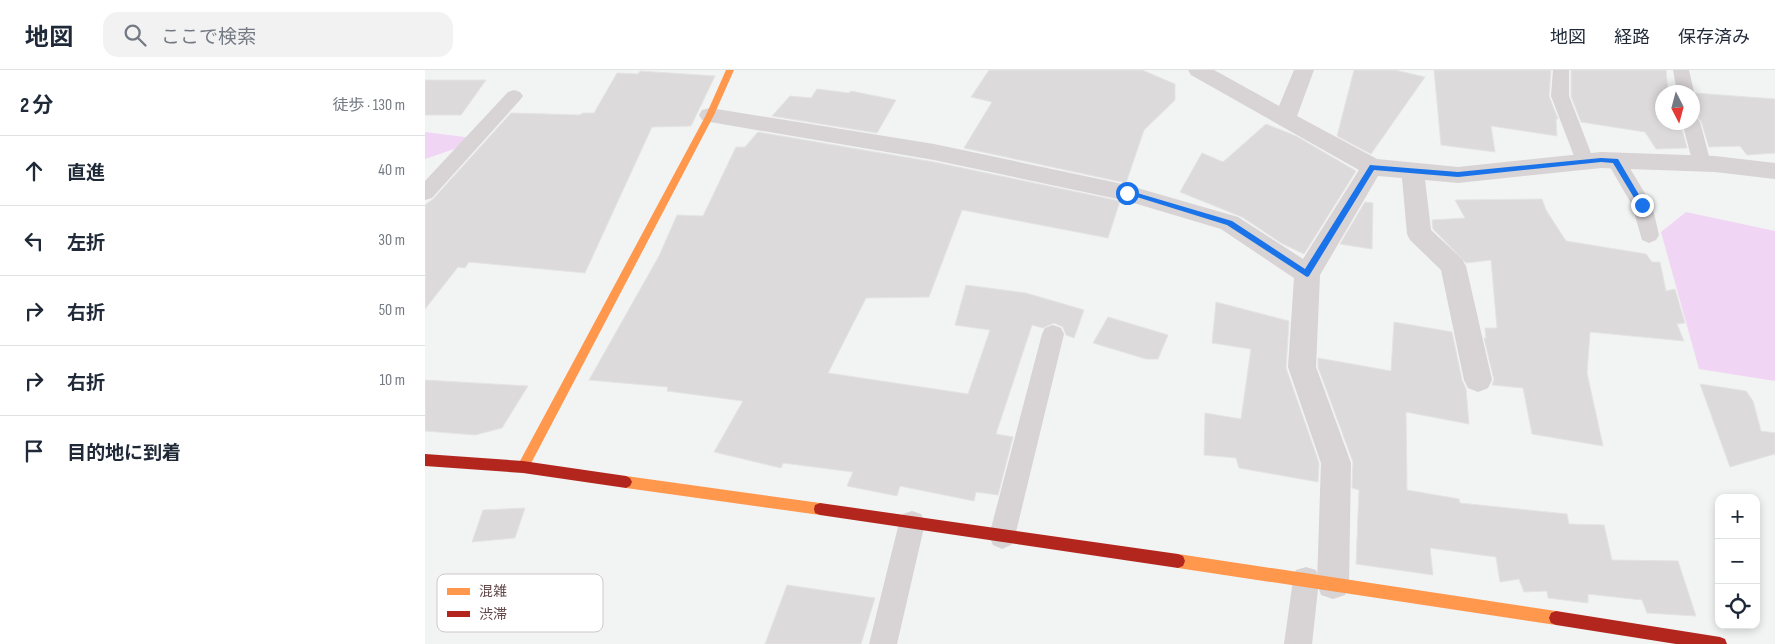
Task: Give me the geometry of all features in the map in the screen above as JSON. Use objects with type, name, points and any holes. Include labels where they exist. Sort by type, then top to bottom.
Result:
[{"type":"street","points":[[523,467],[710,115],[730,70]]},
{"type":"street","points":[[1198,70],[1372,167],[1458,175],[1615,160],[1702,164],[1775,171]]},
{"type":"street","points":[[1285,118],[1304,70]]},
{"type":"street","points":[[710,115],[934,152],[1127,193],[1229,223],[1307,274]]},
{"type":"street","points":[[1320,582],[1336,463],[1302,367],[1307,274],[1372,167]]},
{"type":"street","points":[[1413,171],[1419,234],[1453,266],[1478,380]]},
{"type":"street","points":[[425,460],[523,467],[1320,582],[1637,638],[1720,644]]},
{"type":"lane","points":[[1561,70],[1560,96],[1585,162]]},
{"type":"lane","points":[[1681,70],[1684,85]]},
{"type":"lane","points":[[425,193],[514,96]]},
{"type":"lane","points":[[1693,130],[1702,164]]},
{"type":"lane","points":[[1615,160],[1642,205],[1649,235]]},
{"type":"lane","points":[[1002,536],[1053,334]]},
{"type":"lane","points":[[883,644],[913,523]]},
{"type":"lane","points":[[1298,644],[1320,582]]},
{"type":"shaded area","points":[[425,132],[473,138],[457,148],[425,159]]},
{"type":"shaded area","points":[[1686,212],[1775,231],[1775,381],[1699,369],[1661,232]]},
{"type":"building","points":[[989,70],[1142,70],[1175,84],[1175,100],[1144,130],[1126,183],[964,148],[992,102],[971,97]]},
{"type":"building","points":[[1354,70],[1395,70],[1425,77],[1371,154],[1337,136]]},
{"type":"building","points":[[1434,70],[1551,70],[1549,96],[1558,119],[1556,119],[1557,136],[1491,126],[1495,152],[1441,145]]},
{"type":"building","points":[[1571,70],[1666,70],[1667,85],[1655,85],[1655,130],[1682,130],[1687,148],[1656,149],[1645,132],[1581,122],[1571,96]]},
{"type":"building","points":[[640,71],[715,76],[691,126],[652,127],[585,273],[469,262],[465,268],[458,267],[425,309],[425,205],[433,199],[511,113],[580,115],[582,113],[594,113],[617,73],[638,74]]},
{"type":"building","points":[[425,80],[486,80],[461,115],[425,115]]},
{"type":"building","points":[[817,89],[849,93],[851,91],[896,100],[877,133],[772,116],[790,96],[811,98]]},
{"type":"building","points":[[1700,93],[1775,99],[1775,153],[1747,155],[1740,146],[1709,147],[1701,121]]},
{"type":"building","points":[[1266,124],[1296,136],[1356,171],[1304,254],[1281,243],[1242,217],[1180,192],[1202,153],[1223,162]]},
{"type":"building","points":[[758,132],[934,162],[1120,201],[1108,238],[962,210],[929,297],[866,298],[828,373],[968,394],[990,330],[955,325],[966,285],[1026,293],[1084,310],[1074,338],[1066,335],[1063,327],[1054,323],[1043,328],[1032,325],[996,434],[1013,437],[998,495],[976,492],[974,501],[900,486],[897,496],[847,486],[853,472],[783,463],[781,468],[714,452],[743,401],[667,391],[668,387],[589,380],[659,256],[677,215],[703,216],[736,147],[745,147]]},
{"type":"building","points":[[1542,199],[1546,210],[1566,241],[1646,254],[1652,262],[1660,262],[1666,291],[1675,289],[1685,323],[1677,324],[1684,341],[1590,332],[1587,373],[1603,446],[1532,434],[1523,388],[1492,385],[1494,380],[1484,338],[1486,338],[1485,328],[1497,328],[1491,260],[1466,263],[1433,229],[1432,220],[1465,218],[1455,200]]},
{"type":"building","points":[[1365,202],[1373,203],[1372,249],[1340,244]]},
{"type":"building","points":[[1216,302],[1289,321],[1286,368],[1319,463],[1318,482],[1239,468],[1236,458],[1204,455],[1205,413],[1241,419],[1251,349],[1212,343]]},
{"type":"building","points":[[1108,317],[1168,335],[1158,359],[1146,359],[1093,343]]},
{"type":"building","points":[[1394,322],[1452,332],[1462,380],[1466,389],[1469,424],[1406,412],[1407,490],[1459,499],[1460,503],[1567,514],[1569,524],[1604,525],[1612,560],[1678,561],[1696,616],[1647,613],[1642,600],[1588,594],[1588,603],[1548,598],[1547,591],[1524,592],[1519,579],[1500,582],[1496,557],[1430,548],[1433,575],[1356,564],[1359,490],[1352,488],[1353,462],[1318,367],[1318,358],[1391,371]]},
{"type":"building","points":[[425,380],[528,386],[502,428],[475,435],[425,431]]},
{"type":"building","points":[[1700,384],[1746,391],[1753,401],[1761,431],[1775,433],[1775,454],[1730,467]]},
{"type":"building","points":[[525,508],[515,538],[472,542],[483,510]]},
{"type":"building","points":[[787,585],[875,598],[861,644],[765,644]]},
{"type":"traffic: slow","points":[[523,467],[710,115],[730,70]]},
{"type":"traffic: slow","points":[[626,482],[820,509]]},
{"type":"traffic: slow","points":[[1178,561],[1556,618]]},
{"type":"traffic: jam","points":[[425,460],[523,467],[626,482]]},
{"type":"traffic: jam","points":[[820,509],[1178,561]]},
{"type":"traffic: jam","points":[[1556,618],[1720,644]]},
{"type":"route","points":[[1127,193],[1229,223],[1307,274],[1372,167],[1458,175],[1615,160],[1642,205]]}]
